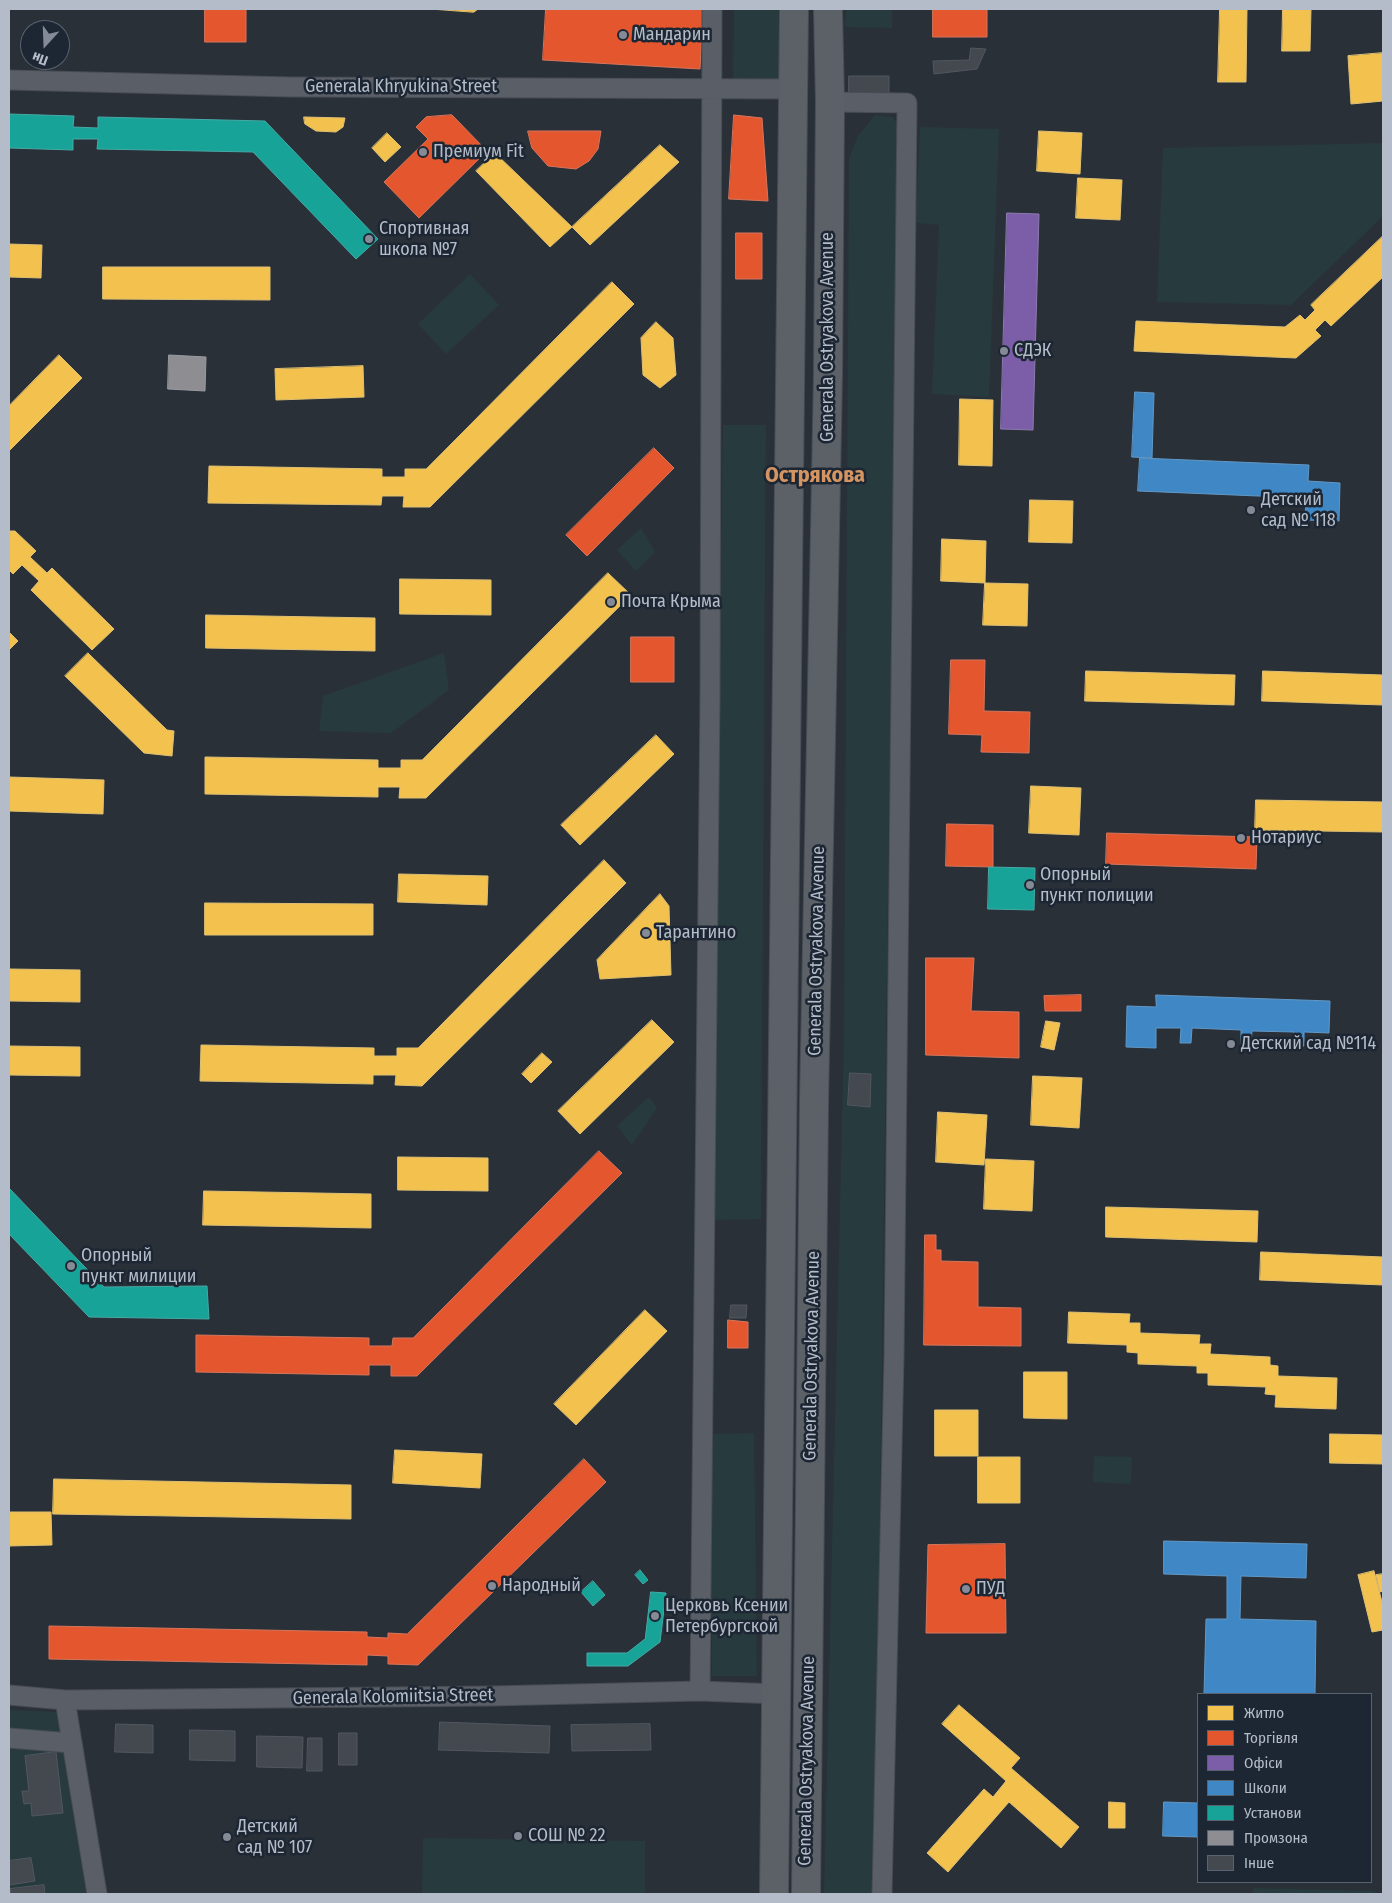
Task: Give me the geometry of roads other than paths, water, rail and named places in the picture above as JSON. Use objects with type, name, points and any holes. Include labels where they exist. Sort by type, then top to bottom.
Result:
[{"type":"main road","name":"Generala Ostryakova Avenue","points":[[774,1894],[778,1694],[794,9]]},
{"type":"main road","name":"Generala Ostryakova Avenue","points":[[806,1894],[814,1102],[824,637],[830,102],[828,9]]},
{"type":"street","points":[[700,1692],[710,697],[713,166],[710,89],[712,9]]},
{"type":"street","name":"Generala Khryukina Street","points":[[9,80],[291,87],[793,89]]},
{"type":"street","points":[[830,102],[907,103],[894,1356],[882,1894]]},
{"type":"street","name":"Generala Kolomiitsia Street","points":[[9,1695],[65,1700],[700,1692],[778,1694]]},
{"type":"street","points":[[65,1700],[97,1894]]},
{"type":"street","points":[[9,1738],[71,1743]]},
{"type":"place","name":"Мандарин","points":[[623,35]]},
{"type":"place","name":"Премиум Fit","points":[[423,152]]},
{"type":"place","name":"Спортивная школа №7","points":[[369,239]]},
{"type":"place","name":"СДЭК","points":[[1004,351]]},
{"type":"place","name":"Детский сад № 118","points":[[1251,510]]},
{"type":"place","name":"Почта Крыма","points":[[611,602]]},
{"type":"place","name":"Нотариус","points":[[1241,838]]},
{"type":"place","name":"Опорный пункт полиции","points":[[1030,885]]},
{"type":"place","name":"Тарантино","points":[[646,933]]},
{"type":"place","name":"Детский сад №114","points":[[1231,1044]]},
{"type":"place","name":"Опорный пункт милиции","points":[[71,1266]]},
{"type":"place","name":"Народный","points":[[492,1586]]},
{"type":"place","name":"ПУД","points":[[966,1589]]},
{"type":"place","name":"Церковь Ксении Петербургской","points":[[655,1616]]},
{"type":"place","name":"СОШ № 22","points":[[518,1836]]},
{"type":"place","name":"Детский сад № 107","points":[[227,1837]]},
{"type":"district","name":"Острякова","points":[[815,476]]}]
